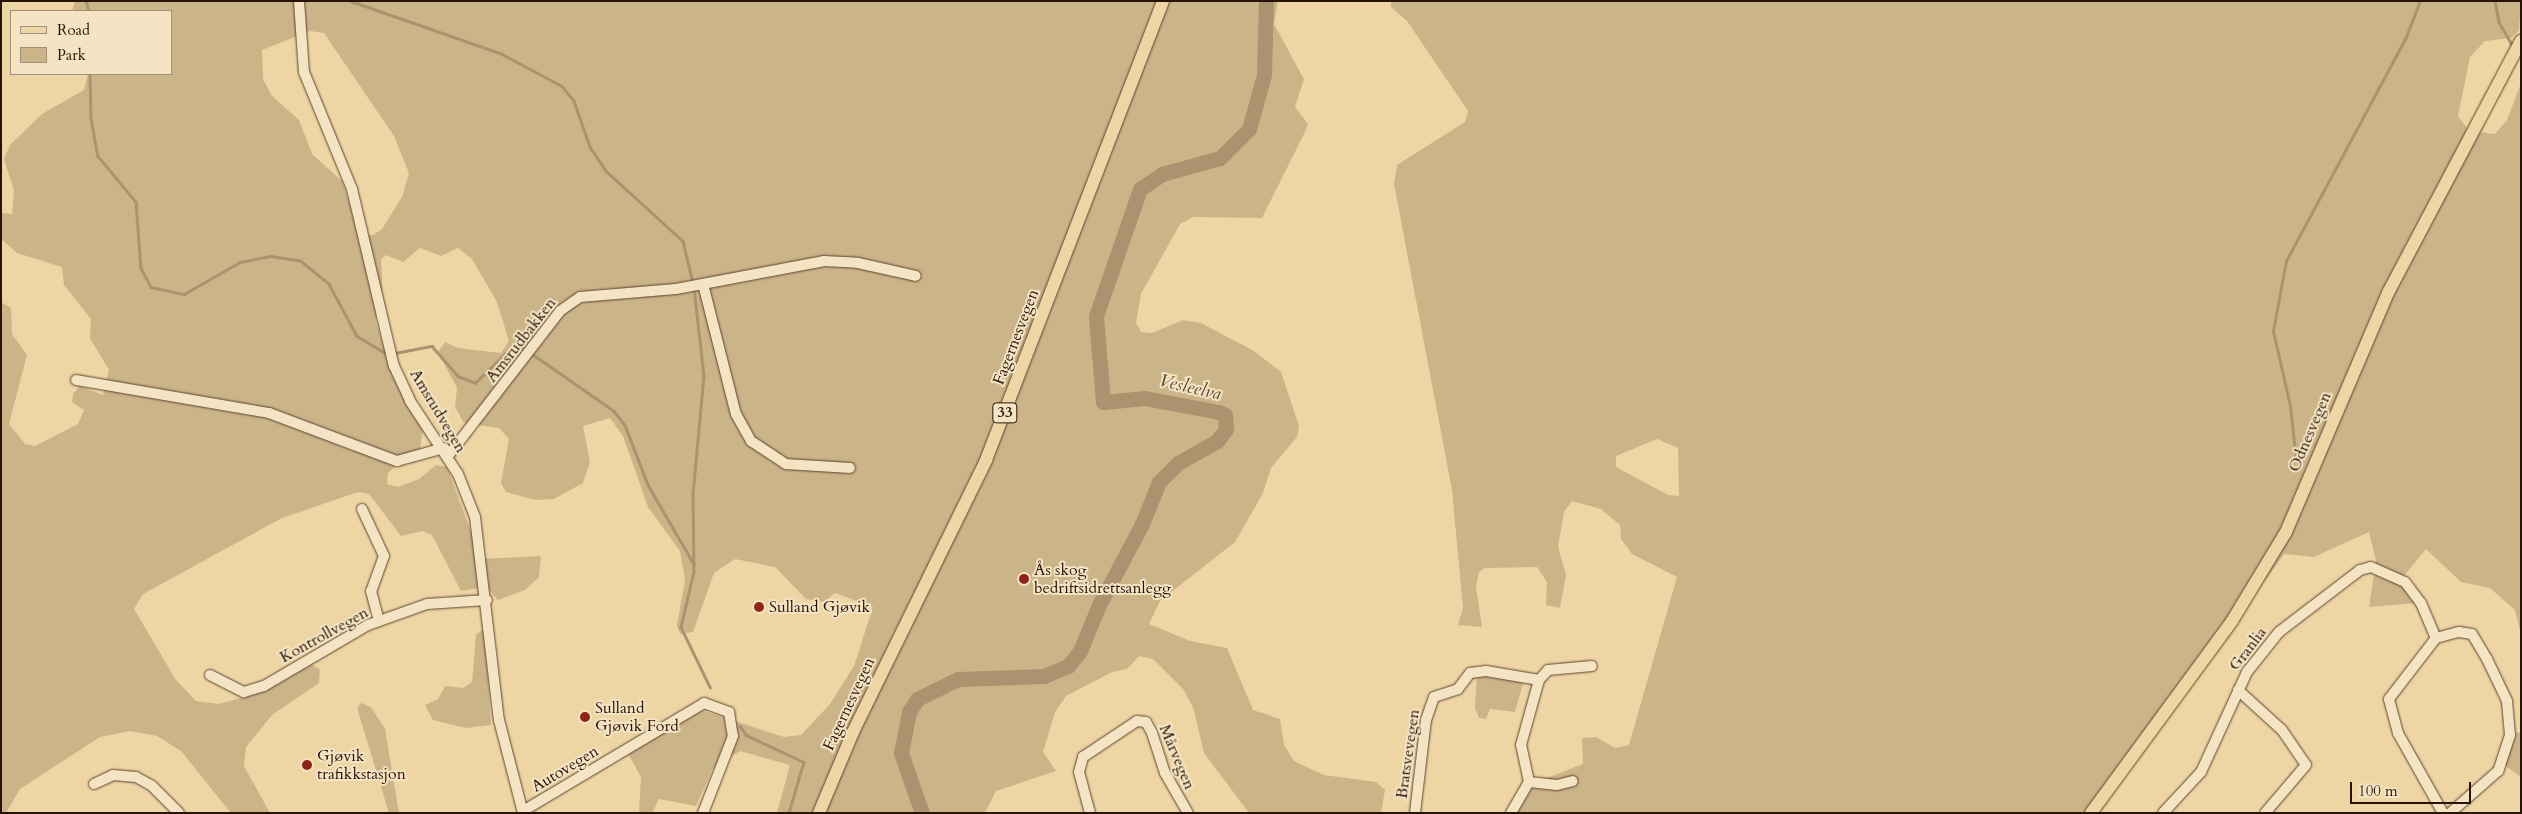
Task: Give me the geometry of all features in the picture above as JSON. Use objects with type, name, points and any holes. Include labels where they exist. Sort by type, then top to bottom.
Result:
[{"type":"main road","name":"Fagernesvegen","points":[[819,813],[853,732],[986,460],[1163,1]]},
{"type":"main road","name":"Odnesvegen","points":[[2091,813],[2232,621],[2286,532],[2389,291],[2521,41]]},
{"type":"street","name":"Amsrudvegen","points":[[299,1],[304,72],[352,189],[394,366],[410,402],[446,452],[475,517],[487,600],[499,720],[523,812]]},
{"type":"street","name":"Amsrudbakken","points":[[446,452],[571,302],[590,294],[703,284],[824,261],[858,263],[916,276]]},
{"type":"street","points":[[703,284],[736,414],[751,442],[786,464],[850,468]]},
{"type":"street","points":[[76,380],[270,413],[397,462],[446,452]]},
{"type":"street","points":[[362,509],[384,556],[371,591],[379,621]]},
{"type":"street","name":"Granlia","points":[[2163,813],[2201,772],[2238,690],[2279,632],[2360,570],[2381,570],[2405,582],[2422,603],[2436,638]]},
{"type":"street","name":"Kontrollvegen","points":[[210,675],[244,692],[264,686],[379,621],[426,604],[487,600]]},
{"type":"street","points":[[2443,813],[2398,733],[2389,699],[2436,638],[2459,632],[2472,634],[2507,701],[2510,735],[2498,771],[2450,813]]},
{"type":"street","points":[[1511,813],[1529,782],[1521,744],[1539,680],[1548,670],[1592,666]]},
{"type":"street","name":"Bratsvevegen","points":[[1415,813],[1426,720],[1434,697],[1458,689],[1470,673],[1539,680]]},
{"type":"street","points":[[2238,690],[2282,730],[2306,765],[2265,813]]},
{"type":"street","name":"Autovegen","points":[[523,812],[704,703],[728,712],[733,736],[703,813]]},
{"type":"street","name":"Mårvegen","points":[[1088,812],[1079,772],[1083,757],[1137,720],[1146,722],[1152,732],[1165,773],[1188,813]]},
{"type":"street","points":[[94,784],[113,775],[136,777],[152,786],[179,813]]},
{"type":"street","points":[[1529,782],[1557,785],[1573,781]]},
{"type":"green space","points":[[75,1],[1278,1],[1274,24],[1304,79],[1295,107],[1308,124],[1304,134],[1262,218],[1193,217],[1180,224],[1141,294],[1136,323],[1141,332],[1152,333],[1183,320],[1201,323],[1254,351],[1281,372],[1299,426],[1297,437],[1271,468],[1263,493],[1235,542],[1160,601],[1149,624],[1190,641],[1227,648],[1253,710],[1280,719],[1284,745],[1294,761],[1324,775],[1376,782],[1385,790],[1381,813],[1249,813],[1204,753],[1194,710],[1184,690],[1153,659],[1139,656],[1127,669],[1112,672],[1066,696],[1055,712],[1043,752],[1056,771],[996,791],[985,813],[777,813],[790,765],[740,751],[713,768],[696,806],[659,799],[652,813],[639,813],[641,777],[627,752],[694,708],[784,737],[801,735],[830,704],[854,666],[873,607],[835,593],[824,602],[806,599],[775,567],[735,559],[714,573],[693,632],[680,634],[677,625],[685,580],[680,551],[648,507],[623,436],[610,418],[583,426],[590,462],[583,483],[554,499],[535,500],[506,492],[501,483],[509,439],[499,428],[464,423],[455,407],[457,388],[438,352],[445,342],[458,348],[501,353],[509,341],[497,302],[472,259],[458,248],[441,256],[420,248],[403,262],[386,255],[381,259],[383,300],[375,320],[394,377],[423,430],[419,455],[399,463],[388,473],[387,484],[398,487],[419,479],[436,465],[447,467],[481,559],[541,556],[539,577],[525,590],[498,600],[486,587],[461,591],[432,535],[423,531],[401,536],[369,494],[358,492],[282,518],[143,594],[134,609],[176,680],[196,701],[219,704],[271,687],[310,664],[320,669],[319,683],[272,715],[246,747],[244,766],[270,813],[231,813],[181,751],[157,736],[130,731],[100,737],[20,789],[6,813],[1,813],[1,302],[11,308],[12,334],[27,355],[9,424],[25,444],[35,446],[78,424],[84,410],[72,402],[73,394],[80,386],[103,395],[109,370],[90,338],[91,319],[64,285],[62,267],[17,253],[1,239],[1,213],[12,214],[14,191],[4,159],[10,145],[42,114],[84,90],[88,75],[172,75],[172,10],[72,10]],"holes":[[[310,31],[324,33],[394,136],[409,173],[402,197],[382,229],[373,235],[365,235],[358,228],[342,181],[312,154],[299,120],[272,96],[263,79],[262,50]]]},
{"type":"green space","points":[[1391,1],[2521,1],[2519,30],[2511,38],[2485,41],[2470,57],[2458,116],[2469,131],[2495,134],[2507,120],[2521,83],[2521,635],[2515,610],[2490,588],[2461,582],[2426,549],[2399,582],[2416,603],[2369,607],[2376,561],[2369,532],[2314,557],[2284,554],[2099,813],[1510,813],[1522,795],[1539,781],[1583,764],[1582,738],[1596,737],[1615,748],[1629,745],[1677,577],[1632,554],[1621,539],[1620,525],[1601,509],[1572,501],[1564,512],[1558,546],[1566,575],[1560,608],[1546,605],[1547,582],[1537,567],[1485,568],[1479,572],[1476,586],[1482,627],[1458,625],[1463,608],[1452,490],[1394,184],[1397,165],[1465,122],[1468,111],[1407,21],[1391,7]],"holes":[[[1657,439],[1678,448],[1679,496],[1668,495],[1616,467],[1616,456]]]},
{"type":"green space","points":[[485,629],[491,725],[466,728],[433,720],[425,705],[438,699],[445,686],[463,688],[472,682],[476,634]]},
{"type":"green space","points":[[1477,674],[1523,683],[1515,712],[1490,709],[1486,719],[1479,718],[1475,708]]},
{"type":"green space","points":[[361,703],[371,707],[385,729],[399,813],[389,813],[357,708]]},
{"type":"green space","points":[[2509,732],[2521,733],[2521,777],[2500,762]]},
{"type":"waterway","points":[[86,1],[89,10]]},
{"type":"waterway","points":[[351,1],[502,54],[562,86],[574,101],[590,147],[606,171],[683,241],[693,283]]},
{"type":"waterway","name":"Vesleelva","points":[[922,813],[901,753],[909,712],[917,699],[958,679],[1044,676],[1068,666],[1080,651],[1099,605],[1142,524],[1159,482],[1178,463],[1217,441],[1226,429],[1225,415],[1219,412],[1145,398],[1103,402],[1096,316],[1140,189],[1162,174],[1220,158],[1249,129],[1264,75],[1266,1]]},
{"type":"waterway","points":[[2296,461],[2290,406],[2273,331],[2286,261],[2406,37],[2420,1]]},
{"type":"waterway","points":[[2495,1],[2499,22],[2514,48]]},
{"type":"waterway","points":[[90,75],[91,118],[98,156],[136,202],[141,268],[151,287],[184,294],[240,262],[271,256],[301,261],[329,284],[357,336],[387,354]]},
{"type":"waterway","points":[[694,288],[704,376],[693,494],[694,572],[681,627],[710,687]]},
{"type":"waterway","points":[[395,353],[432,346],[458,376],[475,383],[515,344],[527,349]]},
{"type":"waterway","points":[[531,353],[614,411],[625,425],[648,485],[694,564]]},
{"type":"waterway","points":[[740,726],[746,735],[804,762],[789,813]]},
{"type":"place","name":"Ås skog bedriftsidrettsanlegg","points":[[1024,579]]},
{"type":"place","name":"Sulland Gjøvik","points":[[759,607]]},
{"type":"place","name":"Sulland Gjøvik Ford","points":[[585,717]]},
{"type":"place","name":"Gjøvik trafikkstasjon","points":[[307,765]]}]
